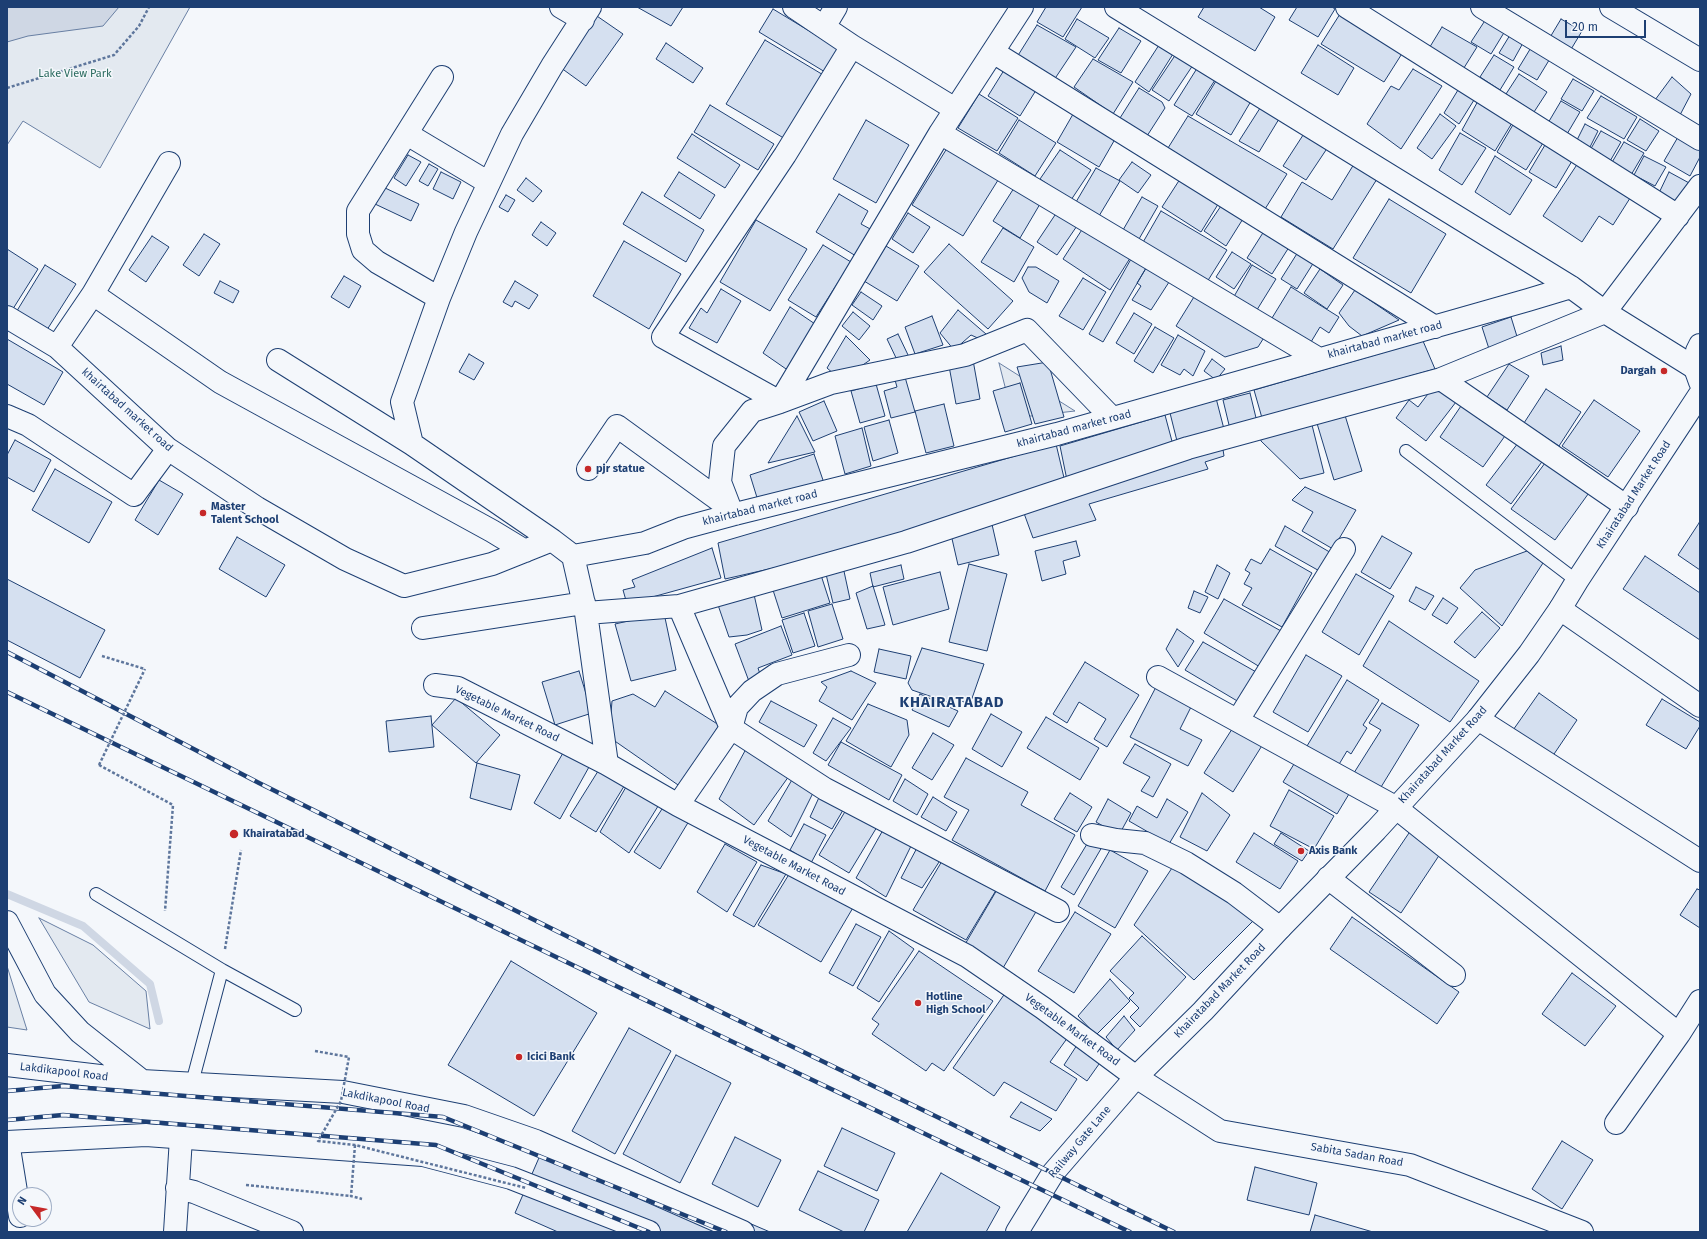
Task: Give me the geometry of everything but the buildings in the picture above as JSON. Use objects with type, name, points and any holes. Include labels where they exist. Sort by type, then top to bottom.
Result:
[{"type":"main road","points":[[412,444],[402,402],[439,298],[466,232],[516,127],[552,66],[586,14],[561,7]]},
{"type":"main road","points":[[794,7],[852,46],[955,109]]},
{"type":"main road","points":[[824,27],[836,7]]},
{"type":"main road","points":[[780,402],[940,133],[1022,7]]},
{"type":"main road","points":[[1116,7],[1571,287],[1697,375]]},
{"type":"main road","points":[[1347,7],[1678,216]]},
{"type":"main road","points":[[1482,7],[1700,139]]},
{"type":"main road","points":[[1611,7],[1700,60]]},
{"type":"main road","points":[[780,402],[663,337],[785,155],[852,46]]},
{"type":"main road","points":[[993,52],[1435,327]]},
{"type":"main road","points":[[439,298],[377,262],[363,250],[358,234],[358,211],[442,77]]},
{"type":"main road","points":[[940,133],[1319,359]]},
{"type":"main road","points":[[407,134],[489,182]]},
{"type":"main road","points":[[57,347],[94,294],[169,163]]},
{"type":"main road","points":[[423,628],[585,608],[679,606],[906,542],[1188,448],[1441,379],[1605,312],[1700,186]]},
{"type":"main road","name":"khairtabad market road","points":[[573,556],[645,543],[732,511],[1057,434],[1571,287]]},
{"type":"main road","points":[[94,294],[220,382],[492,531],[525,551]]},
{"type":"main road","name":"khairtabad market road","points":[[7,317],[57,347],[168,448],[264,512],[345,559],[404,586],[492,564],[552,540]]},
{"type":"main road","points":[[732,511],[720,482],[724,446],[752,411],[831,383],[965,355],[1027,330],[1112,418]]},
{"type":"main road","points":[[1697,375],[1697,351],[1700,345]]},
{"type":"main road","points":[[278,360],[412,444],[573,556],[585,608],[608,764]]},
{"type":"main road","points":[[1441,379],[1627,507]]},
{"type":"main road","name":"Khairatabad Market Road","points":[[1136,1077],[1203,1011],[1280,928],[1376,830],[1478,719],[1529,654],[1560,609],[1700,394]]},
{"type":"main road","points":[[7,416],[28,425],[134,495],[168,448]]},
{"type":"main road","points":[[588,469],[617,426],[732,511]]},
{"type":"main road","points":[[1238,720],[1344,549]]},
{"type":"main road","points":[[679,606],[731,728],[825,789],[1058,911]]},
{"type":"main road","points":[[1560,609],[1700,706]]},
{"type":"main road","points":[[678,805],[731,728],[737,707],[752,691],[777,674],[849,655]]},
{"type":"main road","points":[[1158,677],[1396,807],[1679,1034]]},
{"type":"main road","name":"Vegetable Market Road","points":[[435,685],[458,688],[608,764],[678,805],[967,956],[1043,1008],[1136,1077]]},
{"type":"main road","points":[[1478,719],[1700,861]]},
{"type":"main road","points":[[1092,835],[1116,840],[1145,843],[1152,846],[1186,863],[1234,893],[1280,928]]},
{"type":"main road","points":[[1328,878],[1454,975]]},
{"type":"main road","points":[[7,922],[44,994],[80,1032],[142,1081]]},
{"type":"main road","points":[[1616,1123],[1679,1034],[1700,1001]]},
{"type":"main road","name":"Lakdikapool Road","points":[[7,1065],[142,1081],[343,1092],[464,1116],[536,1142],[743,1232]]},
{"type":"main road","name":"Railway Gate Lane","points":[[1018,1232],[1053,1173],[1136,1077]]},
{"type":"main road","name":"Sabita Sadan Road","points":[[1136,1077],[1220,1131],[1410,1165],[1582,1232]]},
{"type":"main road","points":[[15,1187],[8,1142],[146,1135],[424,1155],[511,1178],[649,1232]]},
{"type":"main road","points":[[174,1232],[181,1138]]},
{"type":"main road","points":[[177,1188],[194,1192],[292,1232]]},
{"type":"lane","points":[[1406,451],[1577,581]]},
{"type":"lane","points":[[96,894],[222,970],[295,1010]]},
{"type":"lane","points":[[192,1083],[222,970]]},
{"type":"path","points":[[7,88],[114,55],[139,26],[149,7]]},
{"type":"path","points":[[102,656],[145,669],[99,765],[173,805],[163,934]]},
{"type":"path","points":[[222,970],[241,850]]},
{"type":"path","points":[[315,1051],[349,1057],[341,1101],[318,1141],[355,1145],[526,1188]]},
{"type":"path","points":[[351,1196],[355,1145]]},
{"type":"path","points":[[241,1184],[362,1198]]},
{"type":"green space","name":"Lake View Park","points":[[7,7],[190,7],[100,168],[23,121],[7,145]]},
{"type":"green space","points":[[999,363],[1075,411],[1013,418]]},
{"type":"green space","points":[[39,918],[93,945],[146,991],[150,1029],[89,1002]]},
{"type":"green space","points":[[7,966],[27,1030],[7,1027]]},
{"type":"shaded area","points":[[7,7],[119,7],[103,26],[28,36],[7,42]]},
{"type":"waterway","points":[[7,894],[83,926],[150,984],[159,1021]]},
{"type":"railway","points":[[7,652],[259,783],[649,977],[1174,1232]]},
{"type":"railway","points":[[7,692],[1130,1232]]},
{"type":"railway","points":[[7,1091],[63,1086],[443,1117],[726,1232]]},
{"type":"railway","points":[[7,1120],[63,1115],[436,1145],[649,1232]]},
{"type":"place","name":"Dargah","points":[[1664,371]]},
{"type":"place","name":"pjr statue","points":[[588,469]]},
{"type":"place","name":"Master Talent School","points":[[203,513]]},
{"type":"place","name":"Khairatabad","points":[[234,834]]},
{"type":"place","name":"Axis Bank","points":[[1301,851]]},
{"type":"place","name":"Hotline High School","points":[[918,1003]]},
{"type":"place","name":"Icici Bank","points":[[519,1057]]},
{"type":"district","name":"KHAIRATABAD","points":[[952,703]]}]
